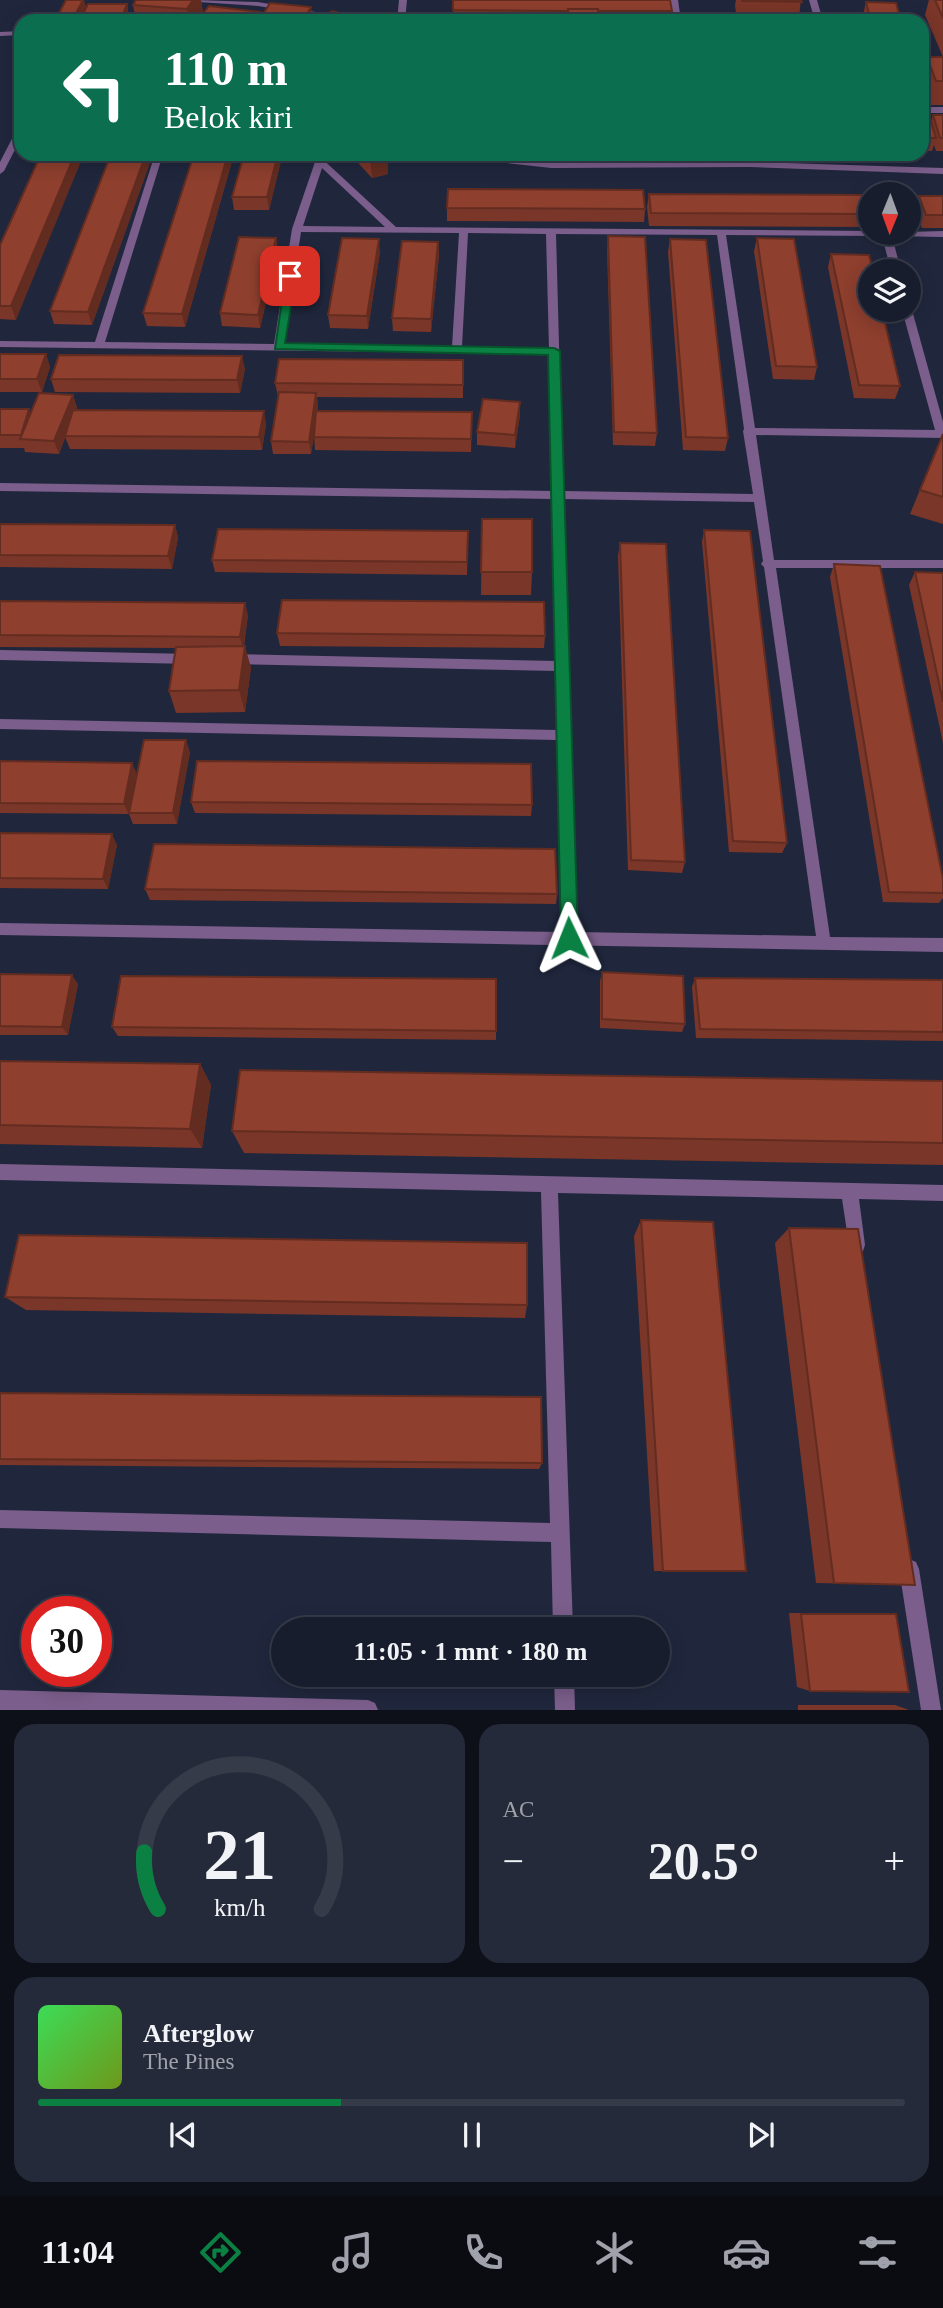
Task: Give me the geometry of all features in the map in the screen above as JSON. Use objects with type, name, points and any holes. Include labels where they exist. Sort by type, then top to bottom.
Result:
[{"type":"street","points":[[198,0],[258,4],[320,14]]},
{"type":"street","points":[[0,171],[14,143]]},
{"type":"street","points":[[99,346],[157,161]]},
{"type":"street","points":[[279,347],[297,229],[315,161]]},
{"type":"street","points":[[320,161],[393,229]]},
{"type":"street","points":[[505,161],[533,164],[703,164],[943,171]]},
{"type":"street","points":[[297,229],[858,233]]},
{"type":"street","points":[[457,350],[464,230]]},
{"type":"street","points":[[551,231],[569,938]]},
{"type":"street","points":[[721,232],[824,943]]},
{"type":"street","points":[[921,234],[943,234]]},
{"type":"street","points":[[748,431],[942,434],[910,322]]},
{"type":"street","points":[[0,344],[554,351]]},
{"type":"street","points":[[0,487],[758,498]]},
{"type":"street","points":[[767,564],[943,564]]},
{"type":"street","points":[[0,655],[561,666]]},
{"type":"street","points":[[0,724],[563,735]]},
{"type":"street","points":[[0,929],[943,944]]},
{"type":"street","points":[[0,1172],[943,1193]]},
{"type":"street","points":[[549,1185],[563,1617]]},
{"type":"street","points":[[849,1191],[859,1259]]},
{"type":"street","points":[[0,1519],[560,1533]]},
{"type":"street","points":[[905,1546],[931,1710]]},
{"type":"street","points":[[564,1687],[565,1710]]},
{"type":"street","points":[[0,1700],[368,1710]]},
{"type":"building","points":[[66,0],[83,0],[76,14],[59,14]]},
{"type":"building","points":[[136,0],[193,0],[187,9],[133,5]]},
{"type":"building","points":[[453,0],[670,0],[672,11],[453,10]]},
{"type":"building","points":[[801,0],[802,2],[742,1]]},
{"type":"building","points":[[935,0],[943,0],[943,18]]},
{"type":"building","points":[[866,2],[896,3],[899,14],[869,14]]},
{"type":"building","points":[[270,3],[311,7],[307,14],[263,14]]},
{"type":"building","points":[[88,4],[127,4],[123,14],[83,14]]},
{"type":"building","points":[[209,6],[260,12],[258,14],[203,14]]},
{"type":"building","points":[[568,9],[598,9],[598,14],[568,14]]},
{"type":"building","points":[[929,57],[943,57],[943,81],[936,81]]},
{"type":"building","points":[[929,115],[936,138],[929,138]]},
{"type":"building","points":[[933,115],[943,115],[943,138],[940,138]]},
{"type":"building","points":[[38,161],[72,161],[11,306],[0,306],[0,245]]},
{"type":"building","points":[[108,161],[143,161],[88,312],[50,311]]},
{"type":"building","points":[[192,161],[226,161],[182,314],[143,313]]},
{"type":"building","points":[[242,161],[276,161],[267,197],[232,197]]},
{"type":"building","points":[[448,189],[643,190],[645,209],[447,208]]},
{"type":"building","points":[[649,194],[858,195],[858,214],[651,213]]},
{"type":"building","points":[[921,196],[943,196],[943,215],[926,215]]},
{"type":"building","points":[[608,236],[645,237],[657,433],[614,432]]},
{"type":"building","points":[[239,237],[276,238],[258,315],[220,313]]},
{"type":"building","points":[[342,238],[379,239],[367,316],[328,315]]},
{"type":"building","points":[[757,238],[794,239],[817,367],[776,366]]},
{"type":"building","points":[[670,239],[706,240],[728,438],[686,437]]},
{"type":"building","points":[[402,241],[438,242],[431,319],[392,318]]},
{"type":"building","points":[[831,254],[869,255],[870,259],[858,259],[858,322],[885,322],[900,386],[859,385]]},
{"type":"building","points":[[0,354],[46,354],[37,379],[0,379]]},
{"type":"building","points":[[59,355],[242,356],[237,380],[51,379]]},
{"type":"building","points":[[279,359],[463,360],[463,385],[275,383]]},
{"type":"building","points":[[279,392],[316,393],[309,442],[271,441]]},
{"type":"building","points":[[39,393],[73,395],[54,441],[20,439]]},
{"type":"building","points":[[483,399],[520,402],[515,435],[477,432]]},
{"type":"building","points":[[0,409],[29,409],[21,435],[0,435]]},
{"type":"building","points":[[73,410],[264,411],[259,437],[65,436]]},
{"type":"building","points":[[316,411],[472,412],[471,439],[314,437]]},
{"type":"building","points":[[943,434],[943,497],[920,490]]},
{"type":"building","points":[[482,519],[532,519],[532,572],[481,572]]},
{"type":"building","points":[[0,524],[175,525],[168,556],[0,555]]},
{"type":"building","points":[[218,529],[468,531],[467,562],[212,560]]},
{"type":"building","points":[[704,530],[750,531],[787,843],[733,841]]},
{"type":"building","points":[[620,543],[666,544],[685,862],[631,860]]},
{"type":"building","points":[[834,564],[880,566],[943,879],[943,893],[889,892]]},
{"type":"building","points":[[915,572],[943,573],[943,702]]},
{"type":"building","points":[[282,600],[544,602],[545,636],[277,633]]},
{"type":"building","points":[[0,601],[245,603],[240,637],[0,635]]},
{"type":"building","points":[[245,646],[239,690],[169,691],[176,647]]},
{"type":"building","points":[[144,740],[186,740],[173,813],[129,813]]},
{"type":"building","points":[[0,761],[132,763],[124,804],[0,803]]},
{"type":"building","points":[[197,761],[531,764],[532,805],[191,802]]},
{"type":"building","points":[[0,833],[112,834],[103,879],[0,878]]},
{"type":"building","points":[[154,844],[555,849],[557,894],[145,889]]},
{"type":"building","points":[[602,972],[683,976],[685,1024],[602,1019]]},
{"type":"building","points":[[0,974],[72,975],[62,1027],[0,1026]]},
{"type":"building","points":[[121,976],[496,979],[496,1031],[112,1027]]},
{"type":"building","points":[[695,978],[943,980],[943,1032],[700,1029]]},
{"type":"building","points":[[0,1061],[200,1064],[190,1129],[0,1125]]},
{"type":"building","points":[[240,1070],[943,1081],[943,1143],[232,1131]]},
{"type":"building","points":[[641,1220],[713,1222],[746,1571],[663,1571]]},
{"type":"building","points":[[789,1228],[858,1229],[915,1585],[834,1583]]},
{"type":"building","points":[[19,1235],[527,1243],[527,1305],[5,1297]]},
{"type":"building","points":[[0,1393],[541,1397],[542,1463],[0,1459]]},
{"type":"building","points":[[801,1614],[896,1614],[909,1692],[810,1691]]},
{"type":"route","points":[[290,276],[279,347],[554,351],[569,938]]}]
